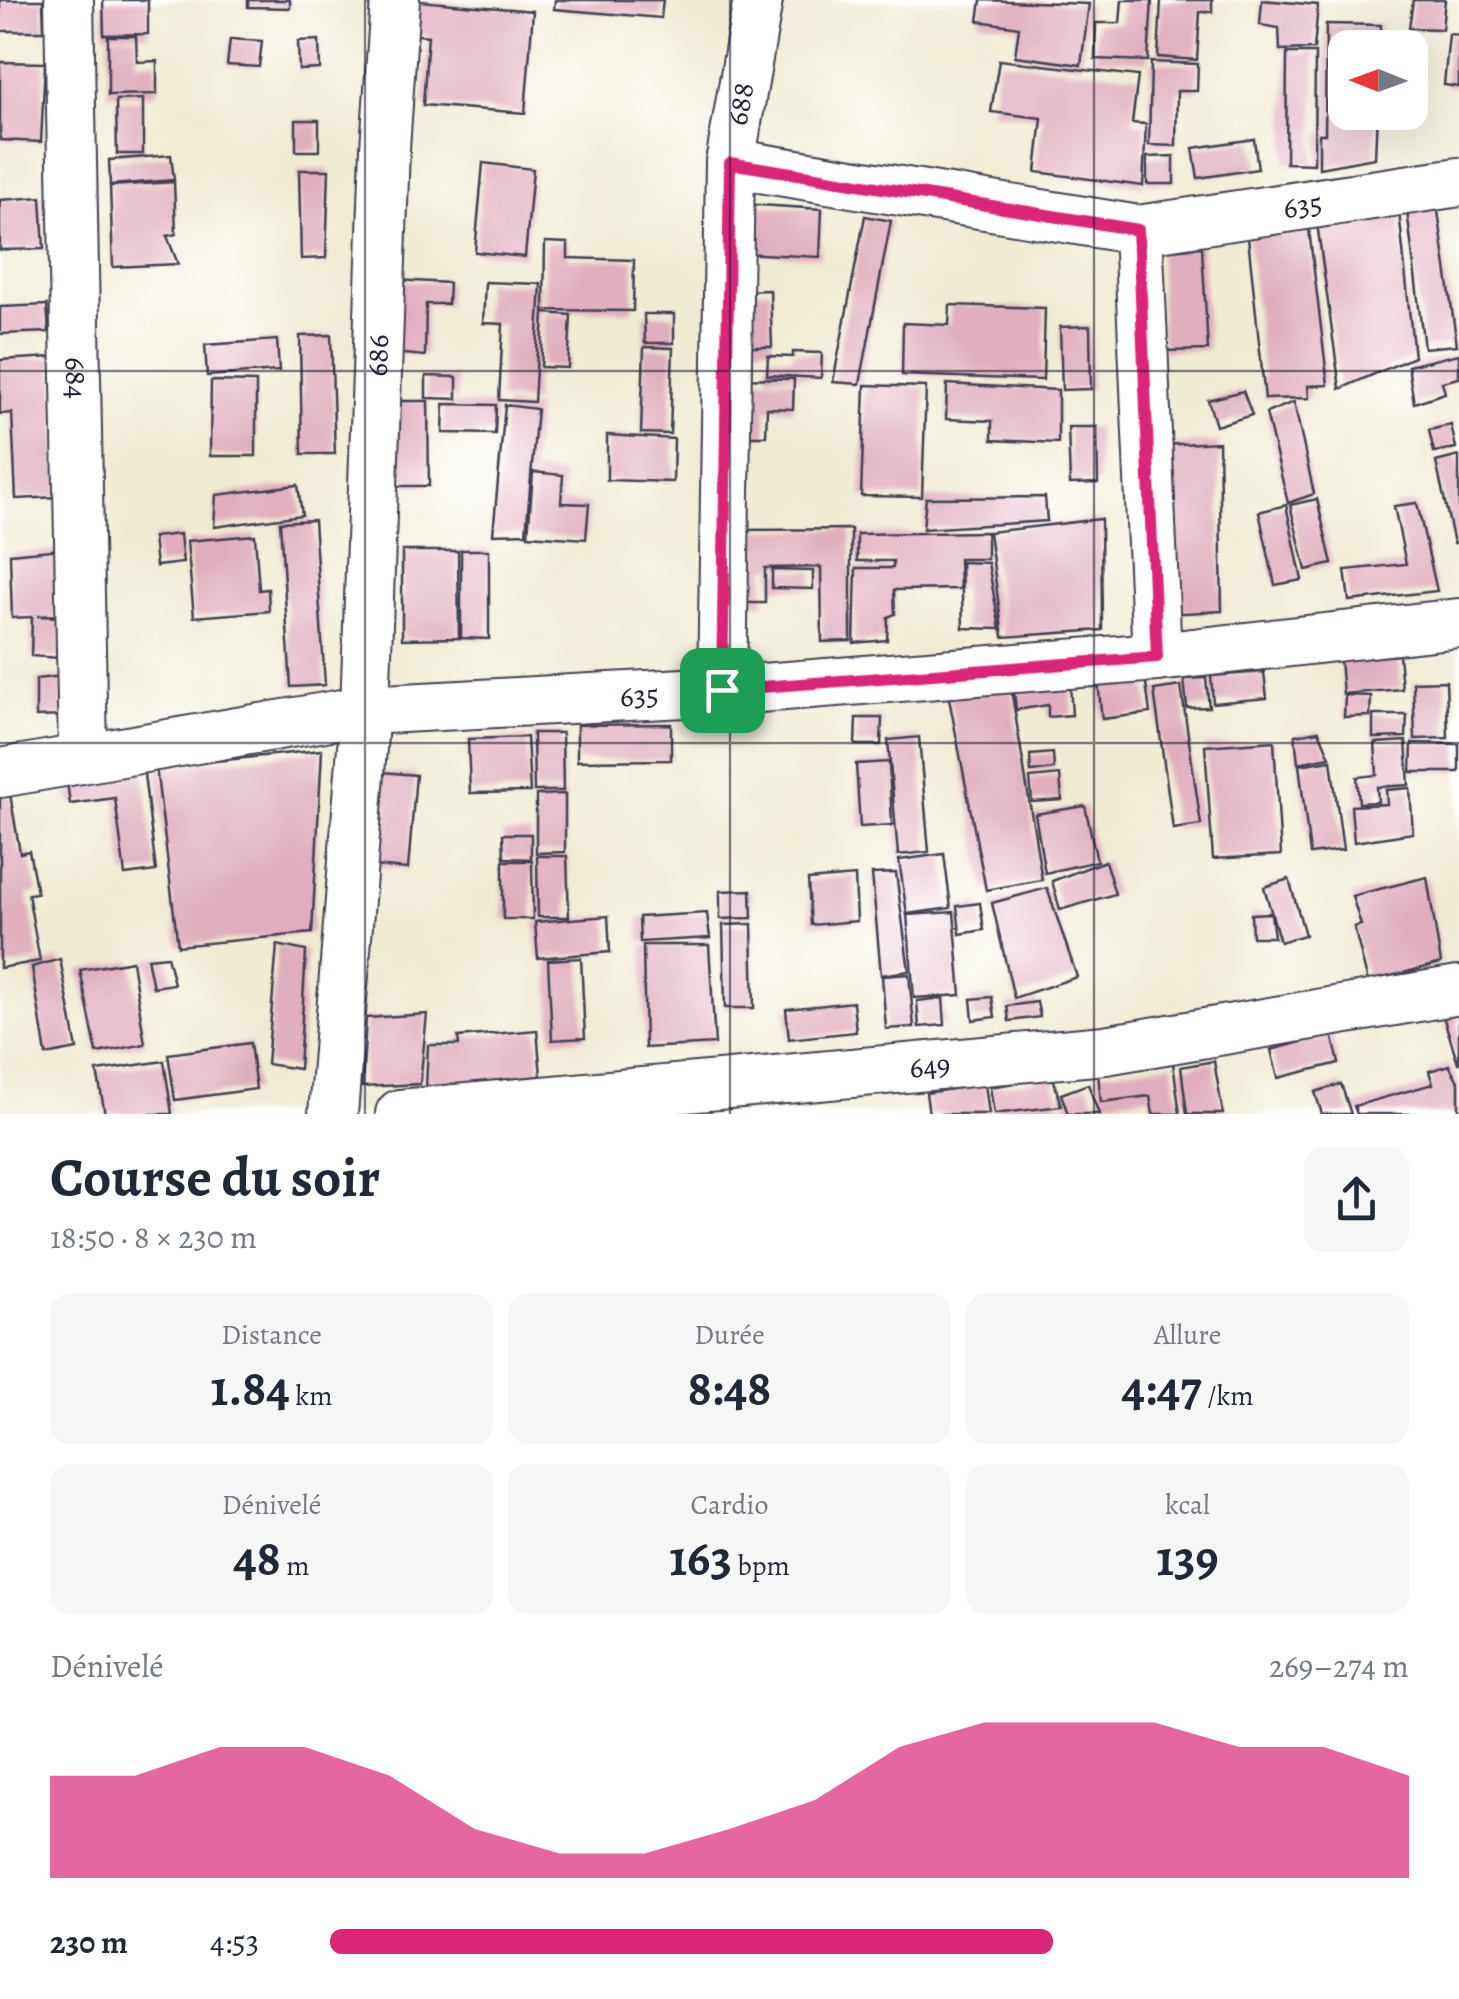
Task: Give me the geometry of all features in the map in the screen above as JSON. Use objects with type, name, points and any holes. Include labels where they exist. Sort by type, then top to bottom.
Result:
[{"type":"street","name":"684","points":[[69,0],[83,756]]},
{"type":"street","name":"686","points":[[333,1114],[365,710],[385,148],[395,0]]},
{"type":"street","name":"688","points":[[722,690],[730,163],[758,0]]},
{"type":"street","name":"635","points":[[730,163],[1138,230],[1459,182]]},
{"type":"street","points":[[1138,230],[1157,657]]},
{"type":"street","name":"635","points":[[0,773],[365,710],[722,690],[1157,657],[1459,622]]},
{"type":"street","name":"649","points":[[400,1114],[1105,1050],[1459,990]]},
{"type":"building","points":[[0,0],[43,0],[44,31],[0,31]]},
{"type":"building","points":[[103,0],[148,0],[148,34],[104,35]]},
{"type":"building","points":[[248,0],[290,0],[290,8],[248,7]]},
{"type":"building","points":[[408,0],[533,11],[525,113],[423,105],[428,36],[406,34]]},
{"type":"building","points":[[555,0],[663,0],[661,18],[554,9]]},
{"type":"building","points":[[981,0],[1089,4],[1081,65],[1015,56],[1019,27],[978,21]]},
{"type":"building","points":[[1122,0],[1152,0],[1148,61],[1095,59],[1096,23],[1120,23]]},
{"type":"building","points":[[1161,0],[1212,0],[1212,12],[1200,12],[1197,60],[1158,57]]},
{"type":"building","points":[[1262,0],[1318,5],[1314,49],[1280,50],[1279,28],[1260,25]]},
{"type":"building","points":[[1413,0],[1445,0],[1442,29],[1409,28]]},
{"type":"building","points":[[1326,24],[1381,25],[1381,30],[1328,30],[1328,130],[1376,130],[1375,158],[1319,168],[1319,134],[1325,134]]},
{"type":"building","points":[[1449,34],[1459,35],[1459,87],[1444,85]]},
{"type":"building","points":[[108,36],[136,36],[137,62],[157,61],[157,94],[108,95]]},
{"type":"building","points":[[230,39],[262,41],[259,67],[227,65]]},
{"type":"building","points":[[319,40],[320,69],[299,70],[298,41]]},
{"type":"building","points":[[1287,53],[1315,53],[1314,164],[1286,163]]},
{"type":"building","points":[[999,60],[1138,76],[1132,123],[1146,124],[1143,186],[1036,172],[1042,118],[991,112]]},
{"type":"building","points":[[0,62],[45,63],[41,142],[0,140]]},
{"type":"building","points":[[1151,62],[1198,64],[1197,91],[1177,91],[1176,146],[1149,145]]},
{"type":"building","points":[[143,99],[143,154],[117,154],[116,100]]},
{"type":"building","points":[[296,120],[319,120],[319,151],[296,151]]},
{"type":"building","points":[[1254,139],[1258,169],[1198,178],[1193,148]]},
{"type":"building","points":[[171,155],[174,180],[110,185],[109,160]]},
{"type":"building","points":[[1174,156],[1174,184],[1147,184],[1147,157]]},
{"type":"building","points":[[483,163],[533,169],[525,257],[475,252]]},
{"type":"building","points":[[299,170],[329,170],[326,258],[301,259]]},
{"type":"building","points":[[174,182],[176,234],[167,236],[178,264],[113,267],[110,186]]},
{"type":"building","points":[[41,197],[44,249],[0,250],[0,200]]},
{"type":"building","points":[[742,204],[822,209],[820,257],[739,253]]},
{"type":"building","points":[[1437,204],[1457,345],[1424,348],[1407,210]]},
{"type":"building","points":[[1399,211],[1414,357],[1340,389],[1317,223]]},
{"type":"building","points":[[865,216],[891,221],[860,384],[833,382]]},
{"type":"building","points":[[1308,221],[1328,385],[1308,386],[1309,398],[1265,399],[1247,228]]},
{"type":"building","points":[[545,242],[568,243],[568,258],[634,260],[633,311],[544,310]]},
{"type":"building","points":[[1202,247],[1208,350],[1162,351],[1159,251]]},
{"type":"building","points":[[396,280],[449,283],[448,304],[426,304],[425,356],[394,353]]},
{"type":"building","points":[[485,282],[541,284],[534,402],[499,400],[503,324],[483,323]]},
{"type":"building","points":[[770,290],[772,347],[739,347],[737,291]]},
{"type":"building","points":[[47,305],[49,332],[0,334],[0,307]]},
{"type":"building","points":[[950,305],[1045,308],[1043,380],[902,375],[903,323],[949,325]]},
{"type":"building","points":[[544,313],[571,315],[568,368],[541,367]]},
{"type":"building","points":[[644,314],[674,314],[674,343],[645,343]]},
{"type":"building","points":[[1090,326],[1091,389],[1062,390],[1060,327]]},
{"type":"building","points":[[331,335],[335,454],[302,454],[300,336]]},
{"type":"building","points":[[277,340],[279,371],[207,376],[205,345]]},
{"type":"building","points":[[644,347],[673,348],[670,434],[641,433]]},
{"type":"building","points":[[793,352],[822,353],[821,378],[767,375],[768,356],[793,357]]},
{"type":"building","points":[[1459,354],[1459,378],[1442,382],[1445,393],[1414,403],[1408,366]]},
{"type":"building","points":[[53,357],[60,497],[16,499],[12,413],[0,414],[0,360]]},
{"type":"building","points":[[426,376],[457,377],[457,399],[426,398]]},
{"type":"building","points":[[738,378],[794,379],[793,409],[767,408],[766,436],[738,436]]},
{"type":"building","points":[[211,381],[256,382],[256,456],[210,456]]},
{"type":"building","points":[[947,384],[1058,390],[1058,443],[992,440],[992,421],[946,419]]},
{"type":"building","points":[[865,385],[926,387],[922,497],[861,496]]},
{"type":"building","points":[[1243,391],[1252,415],[1216,426],[1208,400]]},
{"type":"building","points":[[390,401],[428,401],[429,486],[391,486]]},
{"type":"building","points":[[1294,402],[1314,494],[1288,503],[1266,413]]},
{"type":"building","points":[[444,404],[496,405],[495,434],[443,433]]},
{"type":"building","points":[[505,405],[537,409],[526,533],[493,534]]},
{"type":"building","points":[[1451,425],[1456,448],[1434,452],[1429,430]]},
{"type":"building","points":[[1068,427],[1097,427],[1098,483],[1070,484]]},
{"type":"building","points":[[607,435],[674,439],[673,482],[607,480]]},
{"type":"building","points":[[1219,442],[1222,611],[1166,614],[1163,445]]},
{"type":"building","points":[[1459,456],[1459,542],[1454,543],[1436,462]]},
{"type":"building","points":[[533,472],[563,475],[561,503],[589,504],[586,539],[528,535]]},
{"type":"building","points":[[298,485],[302,515],[214,527],[216,495]]},
{"type":"building","points":[[1045,497],[1047,521],[923,529],[926,498]]},
{"type":"building","points":[[1317,499],[1332,564],[1306,570],[1290,505]]},
{"type":"building","points":[[1417,503],[1437,591],[1349,601],[1345,570],[1406,564],[1394,506]]},
{"type":"building","points":[[1286,505],[1302,580],[1275,585],[1259,512]]},
{"type":"building","points":[[1101,519],[1102,630],[1003,637],[989,532]]},
{"type":"building","points":[[314,520],[325,685],[291,687],[280,522]]},
{"type":"building","points":[[851,529],[851,641],[822,642],[821,567],[765,568],[765,603],[738,603],[738,530]]},
{"type":"building","points":[[987,532],[987,559],[959,559],[960,589],[894,590],[895,614],[888,617],[887,640],[854,643],[856,568],[893,568],[893,561],[857,561],[857,534]]},
{"type":"building","points":[[180,534],[183,563],[156,566],[153,537]]},
{"type":"building","points":[[255,535],[259,590],[268,589],[269,611],[194,617],[187,541]]},
{"type":"building","points":[[61,549],[63,615],[37,616],[62,617],[60,658],[31,656],[32,617],[12,618],[10,554]]},
{"type":"building","points":[[461,550],[489,550],[489,639],[461,638]]},
{"type":"building","points":[[402,551],[458,551],[459,638],[402,639]]},
{"type":"building","points":[[961,562],[988,563],[1000,629],[963,628]]},
{"type":"building","points":[[772,570],[813,571],[813,589],[772,588]]},
{"type":"building","points":[[1399,655],[1402,689],[1343,694],[1340,660]]},
{"type":"building","points":[[1264,672],[1267,698],[1213,703],[1211,676]]},
{"type":"building","points":[[63,676],[64,716],[36,717],[36,679]]},
{"type":"building","points":[[1145,676],[1150,713],[1102,719],[1098,682]]},
{"type":"building","points":[[1206,678],[1209,707],[1187,708],[1184,679]]},
{"type":"building","points":[[1446,681],[1448,738],[1415,739],[1413,682]]},
{"type":"building","points":[[1070,685],[1072,715],[1048,717],[1048,705],[1016,710],[1014,692]]},
{"type":"building","points":[[1181,686],[1201,825],[1173,829],[1154,690]]},
{"type":"building","points":[[1011,688],[1042,880],[986,890],[948,693]]},
{"type":"building","points":[[1345,695],[1371,696],[1370,716],[1344,717]]},
{"type":"building","points":[[1373,715],[1407,715],[1406,737],[1373,738]]},
{"type":"building","points":[[856,718],[882,718],[881,745],[855,745]]},
{"type":"building","points":[[671,724],[671,760],[577,761],[577,725]]},
{"type":"building","points":[[1319,731],[1330,757],[1298,763],[1295,735]]},
{"type":"building","points":[[533,733],[562,733],[563,791],[534,791]]},
{"type":"building","points":[[527,737],[530,792],[470,793],[468,739]]},
{"type":"building","points":[[919,737],[929,852],[898,855],[888,740]]},
{"type":"building","points":[[1274,741],[1281,855],[1213,859],[1205,746]]},
{"type":"building","points":[[1406,741],[1409,785],[1377,787],[1378,802],[1359,803],[1357,777],[1377,775],[1375,743]]},
{"type":"building","points":[[1412,743],[1459,744],[1459,772],[1411,772]]},
{"type":"building","points":[[322,750],[312,933],[178,946],[156,767]]},
{"type":"building","points":[[1053,753],[1054,769],[1031,772],[1030,755]]},
{"type":"building","points":[[1331,760],[1343,850],[1310,854],[1299,765]]},
{"type":"building","points":[[889,762],[892,825],[860,827],[856,764]]},
{"type":"building","points":[[143,766],[156,871],[125,875],[115,798],[70,804],[66,775]]},
{"type":"building","points":[[382,772],[416,775],[408,869],[373,866]]},
{"type":"building","points":[[1060,775],[1062,800],[1032,802],[1030,778]]},
{"type":"building","points":[[9,788],[20,853],[29,851],[37,893],[28,894],[40,961],[0,968],[0,789]]},
{"type":"building","points":[[1410,788],[1413,833],[1354,842],[1351,806],[1387,804],[1386,790]]},
{"type":"building","points":[[565,794],[565,852],[536,853],[536,795]]},
{"type":"building","points":[[1085,806],[1097,861],[1045,873],[1035,814]]},
{"type":"building","points":[[503,834],[531,834],[531,859],[504,858]]},
{"type":"building","points":[[944,854],[951,908],[907,914],[899,860]]},
{"type":"building","points":[[537,856],[567,856],[569,917],[538,917]]},
{"type":"building","points":[[503,861],[532,861],[533,919],[503,919]]},
{"type":"building","points":[[1105,861],[1115,894],[1060,910],[1052,881]]},
{"type":"building","points":[[896,873],[909,971],[881,975],[872,874]]},
{"type":"building","points":[[855,876],[857,921],[811,925],[808,880]]},
{"type":"building","points":[[1427,877],[1441,963],[1368,982],[1354,927],[1361,925],[1352,896]]},
{"type":"building","points":[[1289,879],[1305,935],[1280,942],[1264,887]]},
{"type":"building","points":[[1047,888],[1077,977],[1014,998],[992,903]]},
{"type":"building","points":[[751,890],[752,918],[720,919],[720,891]]},
{"type":"building","points":[[980,903],[984,930],[960,934],[957,906]]},
{"type":"building","points":[[954,912],[961,995],[914,998],[907,915]]},
{"type":"building","points":[[707,913],[710,938],[640,942],[639,917]]},
{"type":"building","points":[[1271,913],[1274,937],[1252,937],[1251,914]]},
{"type":"building","points":[[608,916],[610,952],[538,958],[535,922]]},
{"type":"building","points":[[752,924],[754,1008],[725,1008],[723,925]]},
{"type":"building","points":[[277,945],[306,951],[299,1069],[267,1064]]},
{"type":"building","points":[[643,945],[709,945],[715,1044],[645,1048]]},
{"type":"building","points":[[167,956],[174,984],[153,987],[147,958]]},
{"type":"building","points":[[581,958],[585,1038],[552,1040],[548,960]]},
{"type":"building","points":[[60,959],[77,1049],[46,1055],[32,967]]},
{"type":"building","points":[[132,961],[145,1044],[97,1053],[80,970]]},
{"type":"building","points":[[909,974],[914,1027],[886,1029],[882,976]]},
{"type":"building","points":[[992,997],[995,1017],[973,1020],[971,999]]},
{"type":"building","points":[[943,998],[945,1025],[919,1027],[917,1001]]},
{"type":"building","points":[[853,1002],[856,1032],[789,1039],[786,1009]]},
{"type":"building","points":[[1037,1002],[1040,1017],[1009,1021],[1007,1006]]},
{"type":"building","points":[[1459,1011],[1459,1063],[1458,1063],[1443,1016]]},
{"type":"building","points":[[427,1014],[420,1084],[362,1087],[366,1018]]},
{"type":"building","points":[[537,1030],[541,1076],[426,1088],[428,1045],[459,1045],[458,1037]]},
{"type":"building","points":[[1332,1034],[1339,1063],[1278,1078],[1271,1050]]},
{"type":"building","points":[[250,1043],[256,1089],[175,1100],[168,1054]]},
{"type":"building","points":[[164,1061],[172,1114],[105,1114],[97,1071]]},
{"type":"building","points":[[1214,1061],[1223,1114],[1187,1114],[1181,1067]]},
{"type":"building","points":[[1173,1063],[1180,1114],[1153,1114],[1150,1096],[1101,1102],[1098,1073]]},
{"type":"building","points":[[1449,1065],[1459,1083],[1459,1114],[1357,1114],[1354,1106],[1433,1084],[1429,1071]]},
{"type":"building","points":[[1053,1077],[1061,1106],[994,1114],[990,1087]]},
{"type":"building","points":[[985,1084],[989,1114],[929,1114],[926,1093]]},
{"type":"building","points":[[1088,1084],[1099,1114],[1068,1114],[1061,1094]]},
{"type":"building","points":[[1341,1084],[1351,1114],[1322,1114],[1315,1092]]},
{"type":"route","points":[[730,163],[1138,230],[1157,657],[722,690],[730,163]]}]
